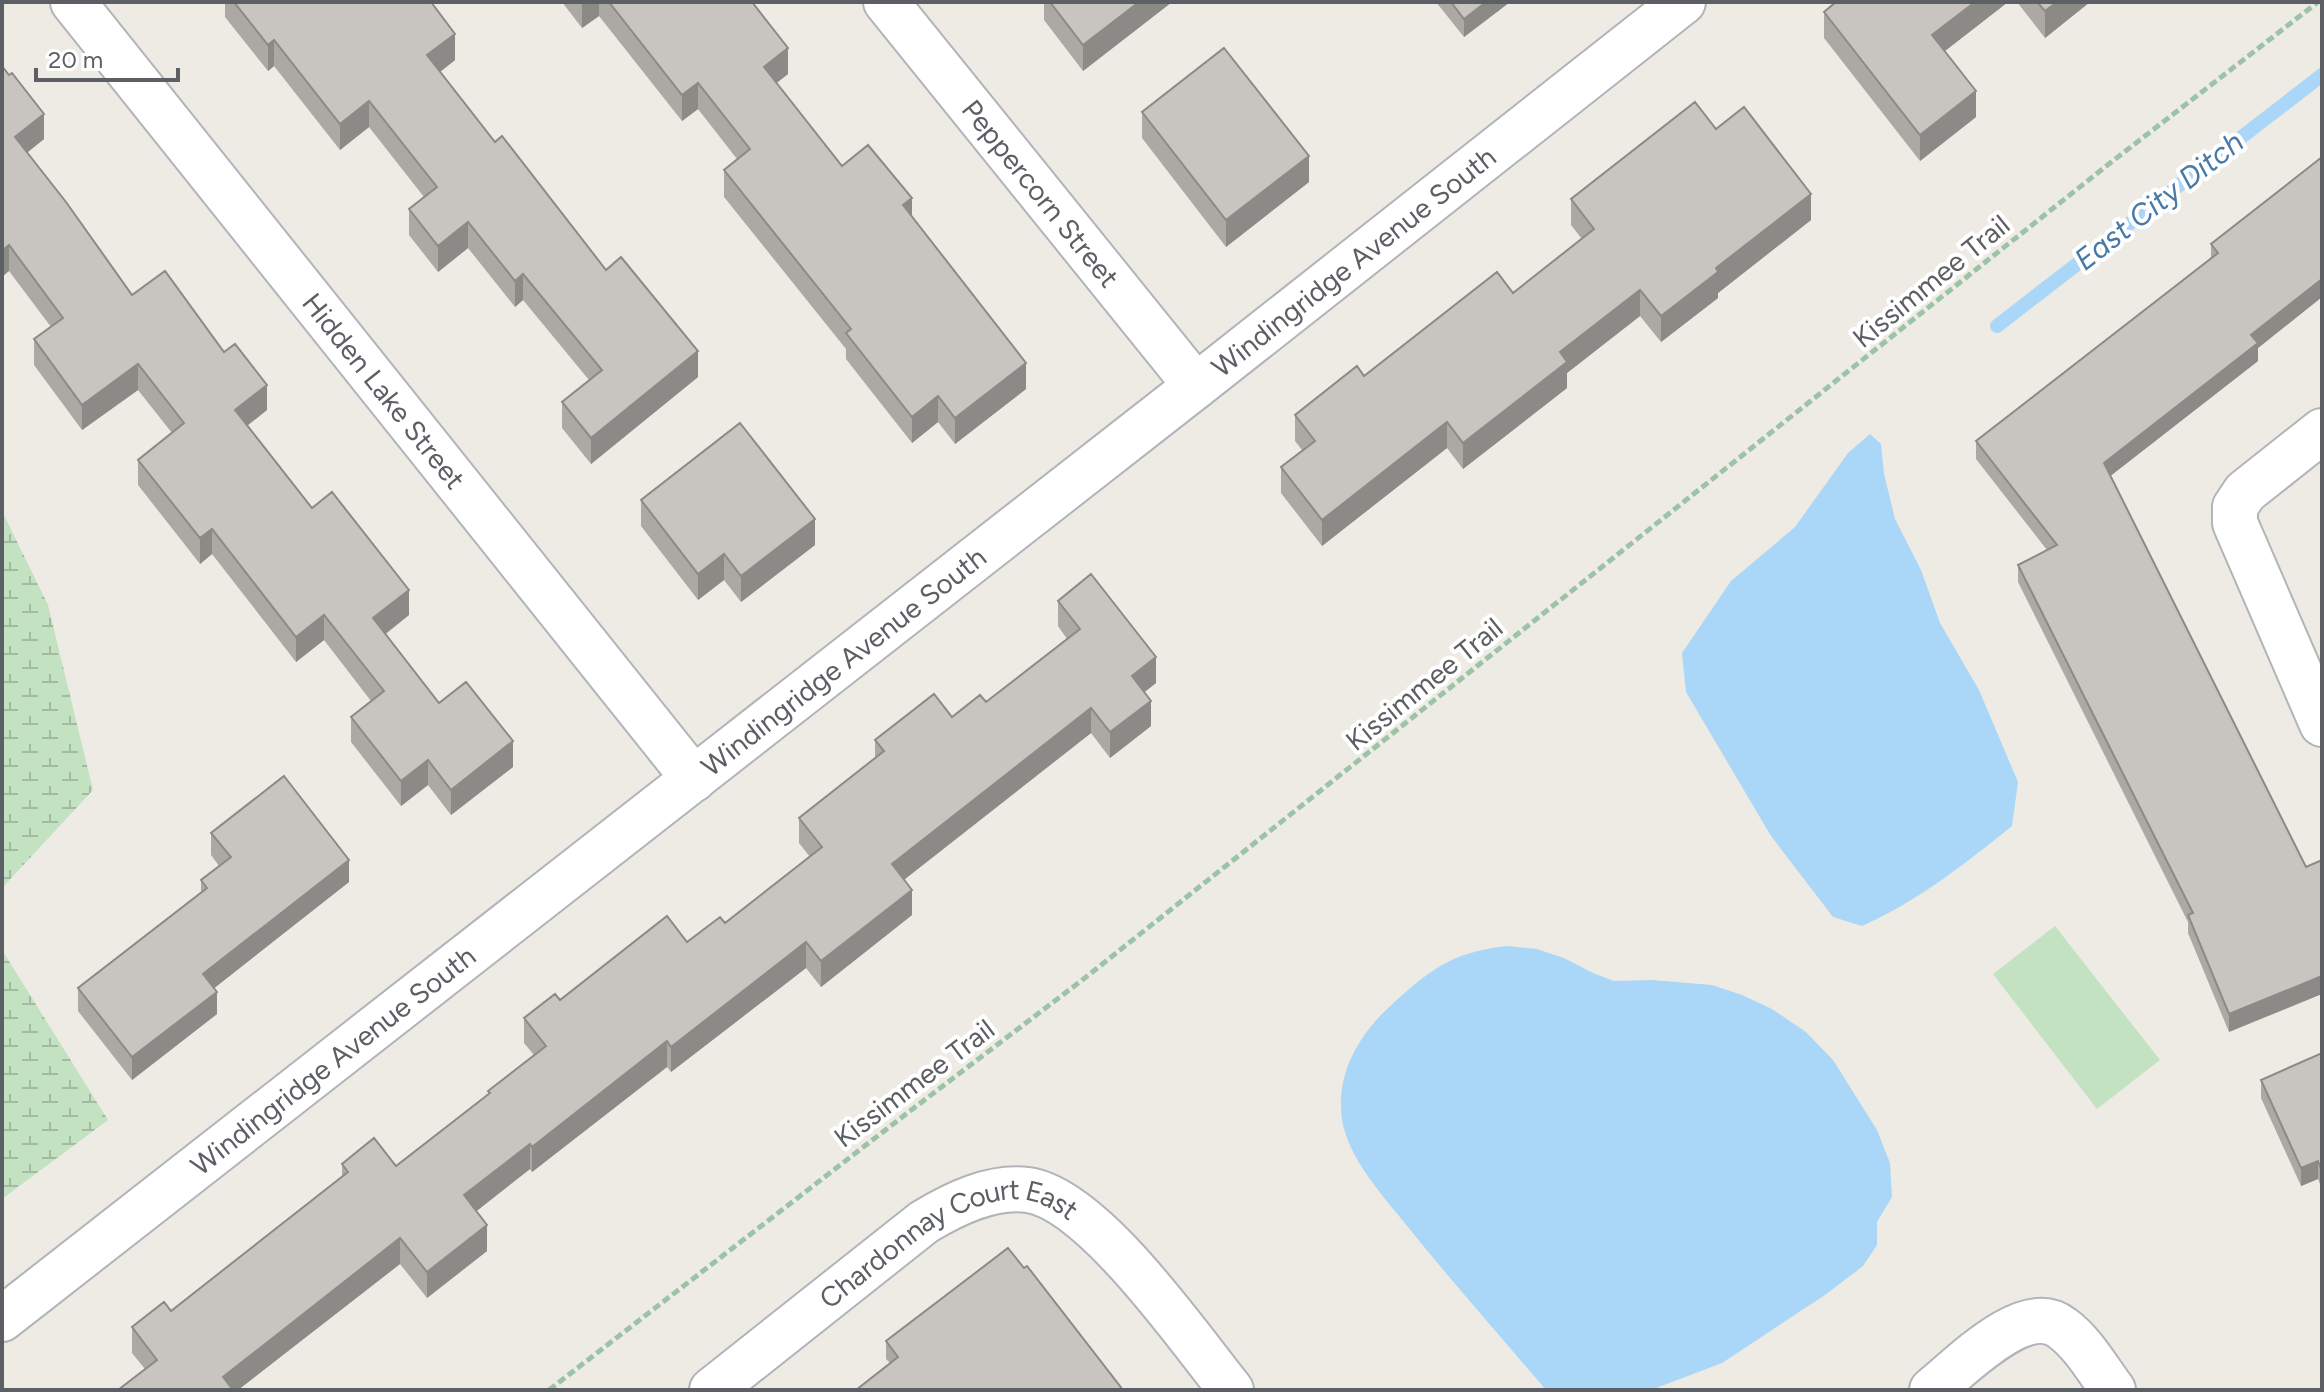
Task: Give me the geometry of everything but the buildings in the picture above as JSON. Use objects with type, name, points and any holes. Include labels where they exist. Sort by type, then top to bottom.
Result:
[{"type":"street","name":"Hidden Lake Street","points":[[73,2],[694,779]]},
{"type":"street","name":"Peppercorn Street","points":[[886,2],[1196,386]]},
{"type":"street","name":"Windingridge Avenue South","points":[[2,1319],[1683,2]]},
{"type":"street","points":[[2322,431],[2258,480],[2235,507],[2235,523],[2322,724]]},
{"type":"street","name":"Chardonnay Court East","points":[[712,1390],[924,1222],[976,1197],[1004,1190],[1027,1190],[1047,1195],[1087,1221],[1129,1265],[1231,1390]]},
{"type":"street","points":[[1932,1390],[2008,1330],[2036,1320],[2051,1321],[2063,1328],[2113,1390]]},
{"type":"path","name":"Kissimmee Trail","points":[[549,1390],[1094,972],[2105,167],[2318,2]]},
{"type":"green space","points":[[2,511],[48,605],[93,790],[2,888]]},
{"type":"green space","points":[[2055,926],[2160,1060],[2097,1109],[1993,974]]},
{"type":"green space","points":[[2,950],[108,1120],[2,1199]]},
{"type":"water","points":[[1870,434],[1881,444],[1884,474],[1895,519],[1921,570],[1940,623],[1979,690],[2018,782],[2012,826],[1922,894],[1862,926],[1833,917],[1771,836],[1686,692],[1682,653],[1731,581],[1795,527],[1848,453]]},
{"type":"water","points":[[1507,946],[1537,949],[1614,981],[1652,980],[1712,985],[1772,1009],[1806,1032],[1833,1060],[1877,1130],[1890,1163],[1892,1197],[1877,1222],[1877,1245],[1863,1266],[1722,1363],[1651,1390],[1546,1390],[1370,1179],[1347,1139],[1341,1108],[1344,1077],[1356,1048],[1386,1010],[1440,966],[1470,953]]},
{"type":"waterway","name":"East City Ditch","points":[[1997,326],[2322,75]]}]
